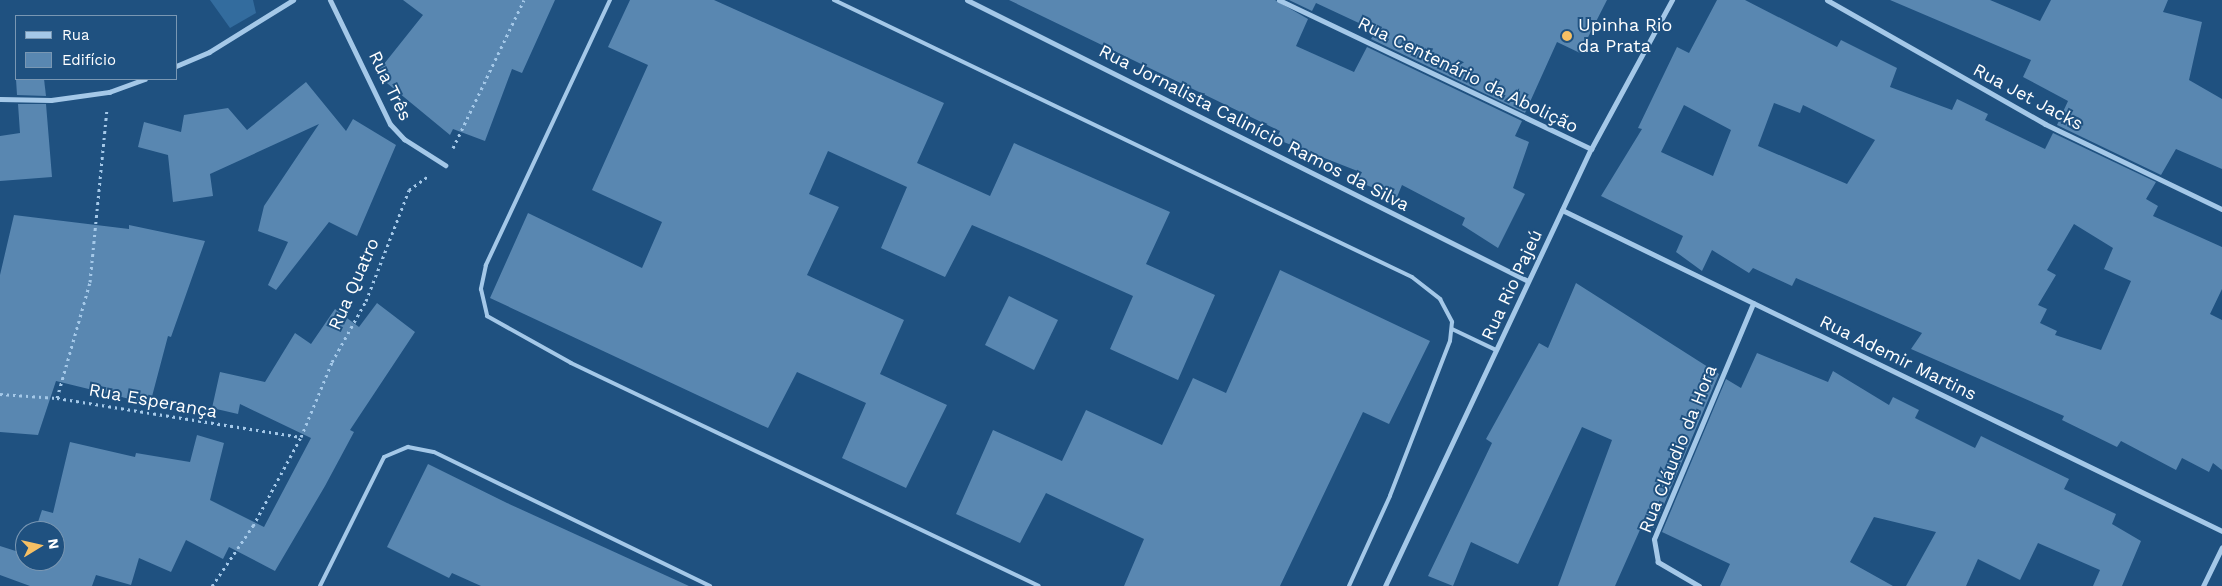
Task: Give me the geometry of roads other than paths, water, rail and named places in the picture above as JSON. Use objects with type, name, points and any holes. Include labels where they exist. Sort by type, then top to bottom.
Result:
[{"type":"street","points":[[178,65],[222,45],[292,0]]},
{"type":"street","name":"Rua Três","points":[[330,0],[390,124],[404,139],[445,165]]},
{"type":"street","name":"Rua Jornalista Calinício Ramos da Silva","points":[[967,0],[1528,281]]},
{"type":"street","name":"Rua Centenário da Abolição","points":[[1279,0],[1591,149]]},
{"type":"street","name":"Rua Rio Pajeú","points":[[1385,586],[1591,149],[1672,0]]},
{"type":"street","name":"Rua Jet Jacks","points":[[1827,0],[2045,124],[2222,209]]},
{"type":"street","points":[[0,99],[52,100],[109,92],[142,80]]},
{"type":"street","name":"Rua Ademir Martins","points":[[1562,210],[2222,532]]},
{"type":"street","name":"Rua Cláudio da Hora","points":[[1699,586],[1658,562],[1654,539],[1753,303]]},
{"type":"street","points":[[2203,586],[2222,547]]},
{"type":"lane","points":[[610,0],[490,256],[481,289],[487,316],[553,354],[1038,586]]},
{"type":"lane","points":[[834,0],[1412,277],[1440,299],[1452,329],[1390,496],[1349,586]]},
{"type":"lane","points":[[1452,329],[1496,350]]},
{"type":"lane","points":[[320,586],[384,457],[408,447],[434,452],[710,586]]},
{"type":"place","name":"Upinha Rio da Prata","points":[[1567,36]]}]
